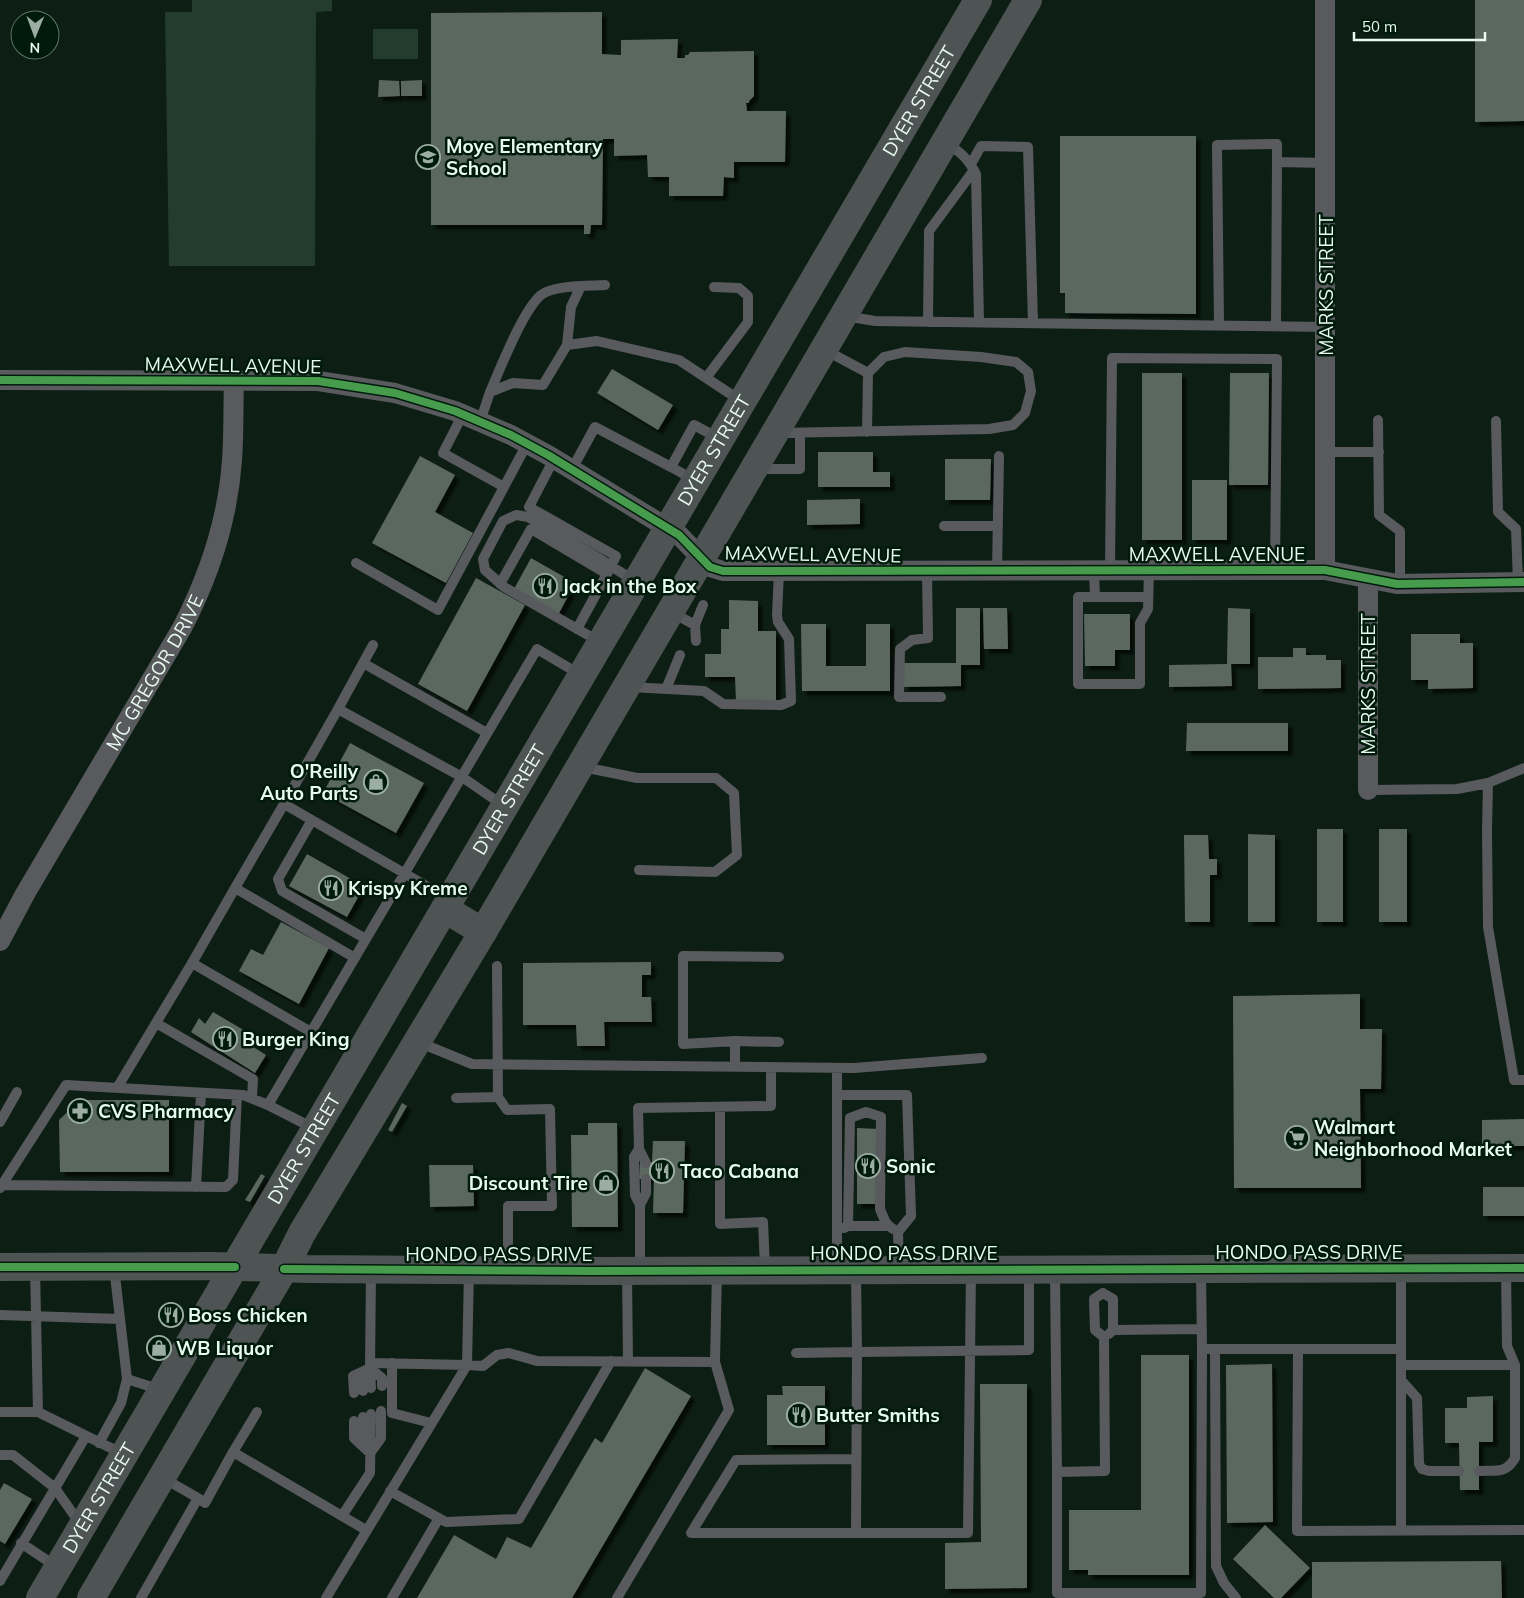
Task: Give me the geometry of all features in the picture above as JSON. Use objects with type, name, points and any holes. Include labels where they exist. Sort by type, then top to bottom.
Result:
[{"type":"main road","name":"DYER STREET","points":[[40,1598],[978,0]]},
{"type":"main road","points":[[91,1598],[284,1269],[302,1233],[418,1042],[754,469],[788,433],[824,350],[1028,0]]},
{"type":"main road","points":[[914,110],[948,138]]},
{"type":"main road","points":[[447,904],[483,932]]},
{"type":"main road","name":"HONDO PASS DRIVE","points":[[0,1267],[114,1266],[634,1271],[1042,1269],[1103,1281],[1201,1268],[1515,1268]]},
{"type":"main road","points":[[124,1455],[162,1477]]},
{"type":"street","name":"MARKS STREET","points":[[1325,0],[1325,570]]},
{"type":"street","name":"MAXWELL AVENUE","points":[[0,380],[318,381],[395,393],[472,418],[527,444],[572,469],[668,528],[685,540],[701,559],[710,566],[723,571],[1325,570],[1400,584],[1521,582]]},
{"type":"street","name":"MC GREGOR DRIVE","points":[[0,941],[25,894],[182,628],[208,571],[228,495],[232,460],[234,380]]},
{"type":"street","name":"MARKS STREET","points":[[1368,579],[1368,790]]},
{"type":"lane","points":[[948,138],[972,167],[977,188],[978,322]]},
{"type":"lane","points":[[1219,326],[1217,145],[1277,144],[1276,326]]},
{"type":"lane","points":[[928,322],[929,231],[972,167],[981,146],[1028,147],[1033,323]]},
{"type":"lane","points":[[1277,162],[1326,163]]},
{"type":"lane","points":[[504,487],[443,453],[472,418],[490,392],[525,316],[542,294],[564,287],[605,285]]},
{"type":"lane","points":[[490,392],[513,383],[543,385],[567,345],[571,308],[581,286]]},
{"type":"lane","points":[[706,378],[748,322],[748,296],[739,288],[714,287]]},
{"type":"lane","points":[[844,316],[875,321],[1326,327]]},
{"type":"lane","points":[[567,345],[597,340],[679,360],[742,402]]},
{"type":"lane","points":[[824,350],[868,373]]},
{"type":"lane","points":[[754,469],[800,469],[788,433],[867,432],[989,429],[1012,425],[1025,413],[1032,391],[1028,372],[1016,362],[981,357],[905,352],[884,358],[868,373],[867,432]]},
{"type":"lane","points":[[1095,597],[1102,571],[1112,358],[1277,359],[1276,571]]},
{"type":"lane","points":[[1378,420],[1379,514],[1400,531],[1400,584]]},
{"type":"lane","points":[[1496,420],[1498,512],[1516,529],[1521,582]]},
{"type":"lane","points":[[671,467],[694,426],[720,439]]},
{"type":"lane","points":[[572,469],[595,428],[696,481]]},
{"type":"lane","points":[[356,563],[438,610],[527,444]]},
{"type":"lane","points":[[1326,452],[1379,452]]},
{"type":"lane","points":[[997,571],[998,456]]},
{"type":"lane","points":[[554,459],[529,507],[616,556],[577,628]]},
{"type":"lane","points":[[601,643],[500,584],[485,570],[483,559],[503,521],[516,515],[528,517],[609,570]]},
{"type":"lane","points":[[944,526],[998,526]]},
{"type":"lane","points":[[500,584],[531,529],[636,582]]},
{"type":"lane","points":[[1148,571],[1148,598],[1148,609],[1140,623],[1140,684],[1078,684],[1078,597],[1148,598]]},
{"type":"lane","points":[[626,687],[704,691],[723,704],[781,705],[791,701],[789,639],[778,622],[777,615],[779,572]]},
{"type":"lane","points":[[927,572],[928,638],[912,640],[900,649],[899,697],[941,697]]},
{"type":"lane","points":[[696,641],[695,624],[703,605]]},
{"type":"lane","points":[[670,611],[695,624]]},
{"type":"lane","points":[[117,1088],[192,964],[373,645]]},
{"type":"lane","points":[[268,1105],[537,649],[582,676]]},
{"type":"lane","points":[[666,689],[680,655]]},
{"type":"lane","points":[[363,663],[487,734]]},
{"type":"lane","points":[[338,709],[462,777],[505,806]]},
{"type":"lane","points":[[579,766],[637,778],[716,778],[734,793],[737,855],[715,872],[639,870]]},
{"type":"lane","points":[[1368,790],[1457,789],[1488,783],[1524,768]]},
{"type":"lane","points":[[1488,783],[1488,927],[1514,1080],[1524,1080]]},
{"type":"lane","points":[[284,804],[405,874],[447,904]]},
{"type":"lane","points":[[312,820],[278,879],[282,891],[366,939]]},
{"type":"lane","points":[[235,888],[354,958]]},
{"type":"lane","points":[[779,957],[683,956],[683,1044],[735,1041],[779,1042]]},
{"type":"lane","points":[[192,964],[311,1032]]},
{"type":"lane","points":[[497,966],[498,1097],[507,1110],[550,1109],[552,1206],[508,1206],[508,1270]]},
{"type":"lane","points":[[156,1023],[253,1079],[252,1098]]},
{"type":"lane","points":[[735,1041],[735,1067]]},
{"type":"lane","points":[[418,1042],[472,1064],[854,1068],[982,1058]]},
{"type":"lane","points":[[646,1163],[639,1149],[638,1108],[771,1106],[771,1067]]},
{"type":"lane","points":[[837,1068],[837,1231],[846,1270],[857,1352],[856,1533]]},
{"type":"lane","points":[[1,1187],[66,1085],[238,1095],[252,1098],[268,1105],[315,1130]]},
{"type":"lane","points":[[0,1122],[18,1092]]},
{"type":"lane","points":[[196,1187],[201,1092]]},
{"type":"lane","points":[[1,1187],[226,1187],[234,1180],[238,1095]]},
{"type":"lane","points":[[837,1095],[907,1095],[911,1216],[893,1230],[848,1226],[837,1231]]},
{"type":"lane","points":[[456,1098],[498,1097]]},
{"type":"lane","points":[[720,1107],[720,1224],[763,1222],[765,1270]]},
{"type":"lane","points":[[848,1226],[850,1118],[866,1112],[882,1117],[880,1209],[885,1221],[893,1230],[899,1270]]},
{"type":"lane","points":[[639,1149],[634,1157],[634,1195],[640,1205]]},
{"type":"lane","points":[[628,1361],[640,1205],[646,1193],[646,1179]]},
{"type":"lane","points":[[99,1443],[121,1403],[127,1379],[114,1266]]},
{"type":"lane","points":[[35,1267],[38,1412]]},
{"type":"lane","points":[[1042,1269],[1057,1472],[1057,1593],[1202,1593],[1201,1268]]},
{"type":"lane","points":[[1479,1471],[1504,1470],[1511,1467],[1516,1458],[1515,1365],[1506,1346],[1515,1268]]},
{"type":"lane","points":[[372,1269],[370,1365],[382,1378],[367,1390],[354,1376],[370,1365],[392,1363],[483,1366],[497,1355],[509,1353],[537,1361],[714,1362]]},
{"type":"lane","points":[[856,1459],[736,1460],[692,1533],[968,1533],[971,1269]]},
{"type":"lane","points":[[796,1353],[1029,1350],[1042,1269]]},
{"type":"lane","points":[[1401,1269],[1401,1530]]},
{"type":"lane","points":[[326,1598],[467,1365],[469,1270]]},
{"type":"lane","points":[[617,1598],[729,1410],[714,1362],[717,1270]]},
{"type":"lane","points":[[1103,1281],[1113,1299],[1113,1330]]},
{"type":"lane","points":[[1103,1281],[1094,1299],[1095,1330],[1104,1337]]},
{"type":"lane","points":[[0,1314],[120,1319]]},
{"type":"lane","points":[[1104,1337],[1113,1330],[1202,1329]]},
{"type":"lane","points":[[1057,1472],[1105,1471],[1104,1337]]},
{"type":"lane","points":[[1298,1348],[1297,1531],[1524,1530]]},
{"type":"lane","points":[[1202,1349],[1401,1349]]},
{"type":"lane","points":[[1215,1349],[1216,1566],[1224,1583],[1236,1598]]},
{"type":"lane","points":[[390,1491],[446,1522],[519,1519],[610,1361]]},
{"type":"lane","points":[[392,1363],[392,1413],[431,1423]]},
{"type":"lane","points":[[1401,1365],[1515,1365]]},
{"type":"lane","points":[[127,1379],[162,1390]]},
{"type":"lane","points":[[1401,1380],[1417,1398],[1419,1464],[1422,1469],[1429,1471],[1459,1471]]},
{"type":"lane","points":[[0,1412],[38,1412],[124,1455]]},
{"type":"lane","points":[[162,1477],[206,1503],[257,1412]]},
{"type":"lane","points":[[342,1516],[370,1473],[370,1452],[367,1416],[354,1438],[370,1452]]},
{"type":"lane","points":[[0,1581],[86,1436]]},
{"type":"lane","points":[[234,1452],[366,1530]]},
{"type":"lane","points":[[0,1455],[13,1455],[55,1488],[82,1526]]},
{"type":"lane","points":[[141,1598],[198,1498]]},
{"type":"lane","points":[[392,1598],[439,1518]]},
{"type":"lane","points":[[21,1543],[58,1568]]},
{"type":"green space","points":[[192,0],[332,0],[332,11],[316,12],[315,266],[169,266],[165,12],[192,12]]},
{"type":"green space","points":[[373,29],[418,29],[418,59],[373,59]]},
{"type":"building","points":[[1475,0],[1524,0],[1524,121],[1475,122]]},
{"type":"building","points":[[602,12],[602,54],[621,55],[621,40],[678,39],[677,58],[685,58],[685,55],[688,55],[690,52],[754,51],[754,96],[749,103],[746,103],[747,111],[786,111],[785,162],[734,162],[734,178],[724,177],[723,196],[669,196],[669,177],[648,177],[647,155],[614,156],[614,139],[603,139],[602,225],[591,225],[590,234],[584,234],[584,225],[431,225],[431,13]]},
{"type":"building","points":[[379,80],[399,81],[400,96],[378,97]]},
{"type":"building","points":[[422,80],[422,96],[401,96],[401,81]]},
{"type":"building","points":[[1060,136],[1196,136],[1196,314],[1065,313],[1065,293],[1060,293]]},
{"type":"building","points":[[612,369],[673,405],[658,430],[597,393]]},
{"type":"building","points":[[1142,373],[1182,373],[1182,540],[1142,540]]},
{"type":"building","points":[[1230,373],[1269,373],[1268,485],[1229,485]]},
{"type":"building","points":[[818,452],[873,452],[873,472],[890,472],[890,487],[818,487]]},
{"type":"building","points":[[420,456],[455,475],[435,512],[473,533],[446,583],[372,543]]},
{"type":"building","points":[[945,459],[991,459],[990,500],[945,500]]},
{"type":"building","points":[[1192,480],[1227,480],[1227,540],[1192,540]]},
{"type":"building","points":[[860,499],[860,524],[807,525],[807,500]]},
{"type":"building","name":"Jack in the Box","points":[[531,558],[575,583],[558,615],[514,589]]},
{"type":"building","points":[[476,578],[525,605],[467,711],[418,684]]},
{"type":"building","points":[[729,600],[758,601],[758,631],[776,631],[776,701],[736,701],[735,677],[705,677],[705,654],[721,654],[721,629],[729,629]]},
{"type":"building","points":[[956,608],[980,608],[980,665],[961,665],[961,686],[904,687],[904,663],[956,663]]},
{"type":"building","points":[[983,608],[1007,608],[1008,649],[984,649]]},
{"type":"building","points":[[1228,608],[1250,609],[1250,664],[1231,664],[1232,686],[1169,687],[1169,665],[1227,664]]},
{"type":"building","points":[[1084,614],[1130,614],[1130,650],[1115,650],[1115,666],[1085,666]]},
{"type":"building","points":[[801,624],[826,624],[826,666],[866,666],[866,624],[890,624],[890,691],[802,691]]},
{"type":"building","points":[[1411,634],[1460,634],[1460,643],[1473,643],[1473,688],[1428,689],[1428,680],[1411,680]]},
{"type":"building","points":[[1293,648],[1306,648],[1306,655],[1326,655],[1326,660],[1341,660],[1341,688],[1258,689],[1258,657],[1293,657]]},
{"type":"building","points":[[1187,723],[1288,723],[1288,751],[1186,751]]},
{"type":"building","points":[[350,743],[424,783],[396,833],[323,793]]},
{"type":"building","points":[[1317,829],[1343,829],[1343,922],[1317,922]]},
{"type":"building","points":[[1379,829],[1407,829],[1407,922],[1379,922]]},
{"type":"building","points":[[1248,834],[1275,835],[1275,922],[1248,922]]},
{"type":"building","points":[[1184,835],[1208,835],[1209,859],[1217,859],[1217,875],[1210,875],[1210,922],[1185,922]]},
{"type":"building","points":[[307,854],[351,879],[349,883],[362,890],[347,917],[289,886]]},
{"type":"building","points":[[281,922],[329,948],[299,1004],[239,971],[251,949],[263,955]]},
{"type":"building","points":[[651,962],[651,975],[642,975],[642,997],[651,997],[652,1022],[604,1022],[605,1046],[577,1046],[576,1025],[523,1025],[523,963]]},
{"type":"building","name":"Walmart Neighborhood Market","points":[[1360,994],[1360,1029],[1382,1029],[1381,1089],[1360,1089],[1361,1188],[1234,1188],[1233,996]]},
{"type":"building","name":"Burger King","points":[[213,1012],[252,1035],[247,1043],[266,1055],[255,1073],[191,1032],[199,1018],[205,1024]]},
{"type":"building","name":"CVS Pharmacy","points":[[80,1100],[169,1100],[169,1172],[60,1172],[59,1120]]},
{"type":"building","points":[[402,1103],[407,1106],[392,1132],[388,1130]]},
{"type":"building","points":[[1524,1119],[1524,1146],[1482,1146],[1482,1120]]},
{"type":"building","points":[[588,1123],[617,1123],[618,1227],[572,1227],[571,1135],[588,1135]]},
{"type":"building","name":"Sonic","points":[[857,1128],[879,1129],[879,1204],[857,1204]]},
{"type":"building","name":"Taco Cabana","points":[[653,1141],[685,1141],[683,1213],[653,1213],[654,1179],[639,1179],[640,1163],[652,1162]]},
{"type":"building","points":[[429,1165],[473,1165],[474,1206],[430,1207]]},
{"type":"building","points":[[261,1174],[265,1176],[250,1202],[245,1200]]},
{"type":"building","points":[[1483,1187],[1524,1187],[1524,1216],[1483,1216]]},
{"type":"building","points":[[1141,1355],[1189,1355],[1189,1575],[1088,1575],[1088,1570],[1069,1570],[1069,1510],[1141,1510]]},
{"type":"building","points":[[1272,1364],[1273,1522],[1227,1523],[1226,1365]]},
{"type":"building","points":[[645,1368],[691,1396],[572,1598],[417,1598],[454,1535],[496,1559],[507,1537],[531,1548],[595,1438],[602,1443]]},
{"type":"building","points":[[980,1384],[1027,1384],[1027,1588],[945,1589],[945,1543],[981,1542]]},
{"type":"building","points":[[782,1386],[825,1386],[825,1445],[767,1445],[767,1395],[783,1395]]},
{"type":"building","points":[[1493,1396],[1493,1442],[1479,1442],[1479,1490],[1460,1490],[1459,1443],[1445,1443],[1445,1408],[1467,1408],[1467,1397]]},
{"type":"building","points":[[4,1483],[32,1499],[5,1544],[0,1541],[0,1490]]},
{"type":"building","points":[[1265,1525],[1310,1568],[1281,1598],[1274,1598],[1233,1559]]},
{"type":"building","points":[[1501,1561],[1502,1598],[1312,1598],[1312,1562]]},
{"type":"cycle path","points":[[0,380],[318,381],[395,393],[455,411],[511,435],[548,455],[679,535],[710,567],[723,571],[1325,570],[1397,584],[1524,582]]},
{"type":"cycle path","points":[[0,1267],[235,1267]]},
{"type":"cycle path","points":[[284,1269],[592,1271],[1524,1268]]},
{"type":"place","name":"Moye Elementary School","points":[[428,157]]},
{"type":"place","name":"Jack in the Box","points":[[545,586]]},
{"type":"place","name":"O'Reilly Auto Parts","points":[[376,782]]},
{"type":"place","name":"Krispy Kreme","points":[[331,888]]},
{"type":"place","name":"Burger King","points":[[225,1039]]},
{"type":"place","name":"CVS Pharmacy","points":[[80,1111]]},
{"type":"place","name":"Walmart Neighborhood Market","points":[[1297,1138]]},
{"type":"place","name":"Sonic","points":[[868,1166]]},
{"type":"place","name":"Taco Cabana","points":[[662,1171]]},
{"type":"place","name":"Discount Tire","points":[[606,1183]]},
{"type":"place","name":"Boss Chicken","points":[[171,1315]]},
{"type":"place","name":"WB Liquor","points":[[159,1348]]},
{"type":"place","name":"Butter Smiths","points":[[799,1415]]}]
